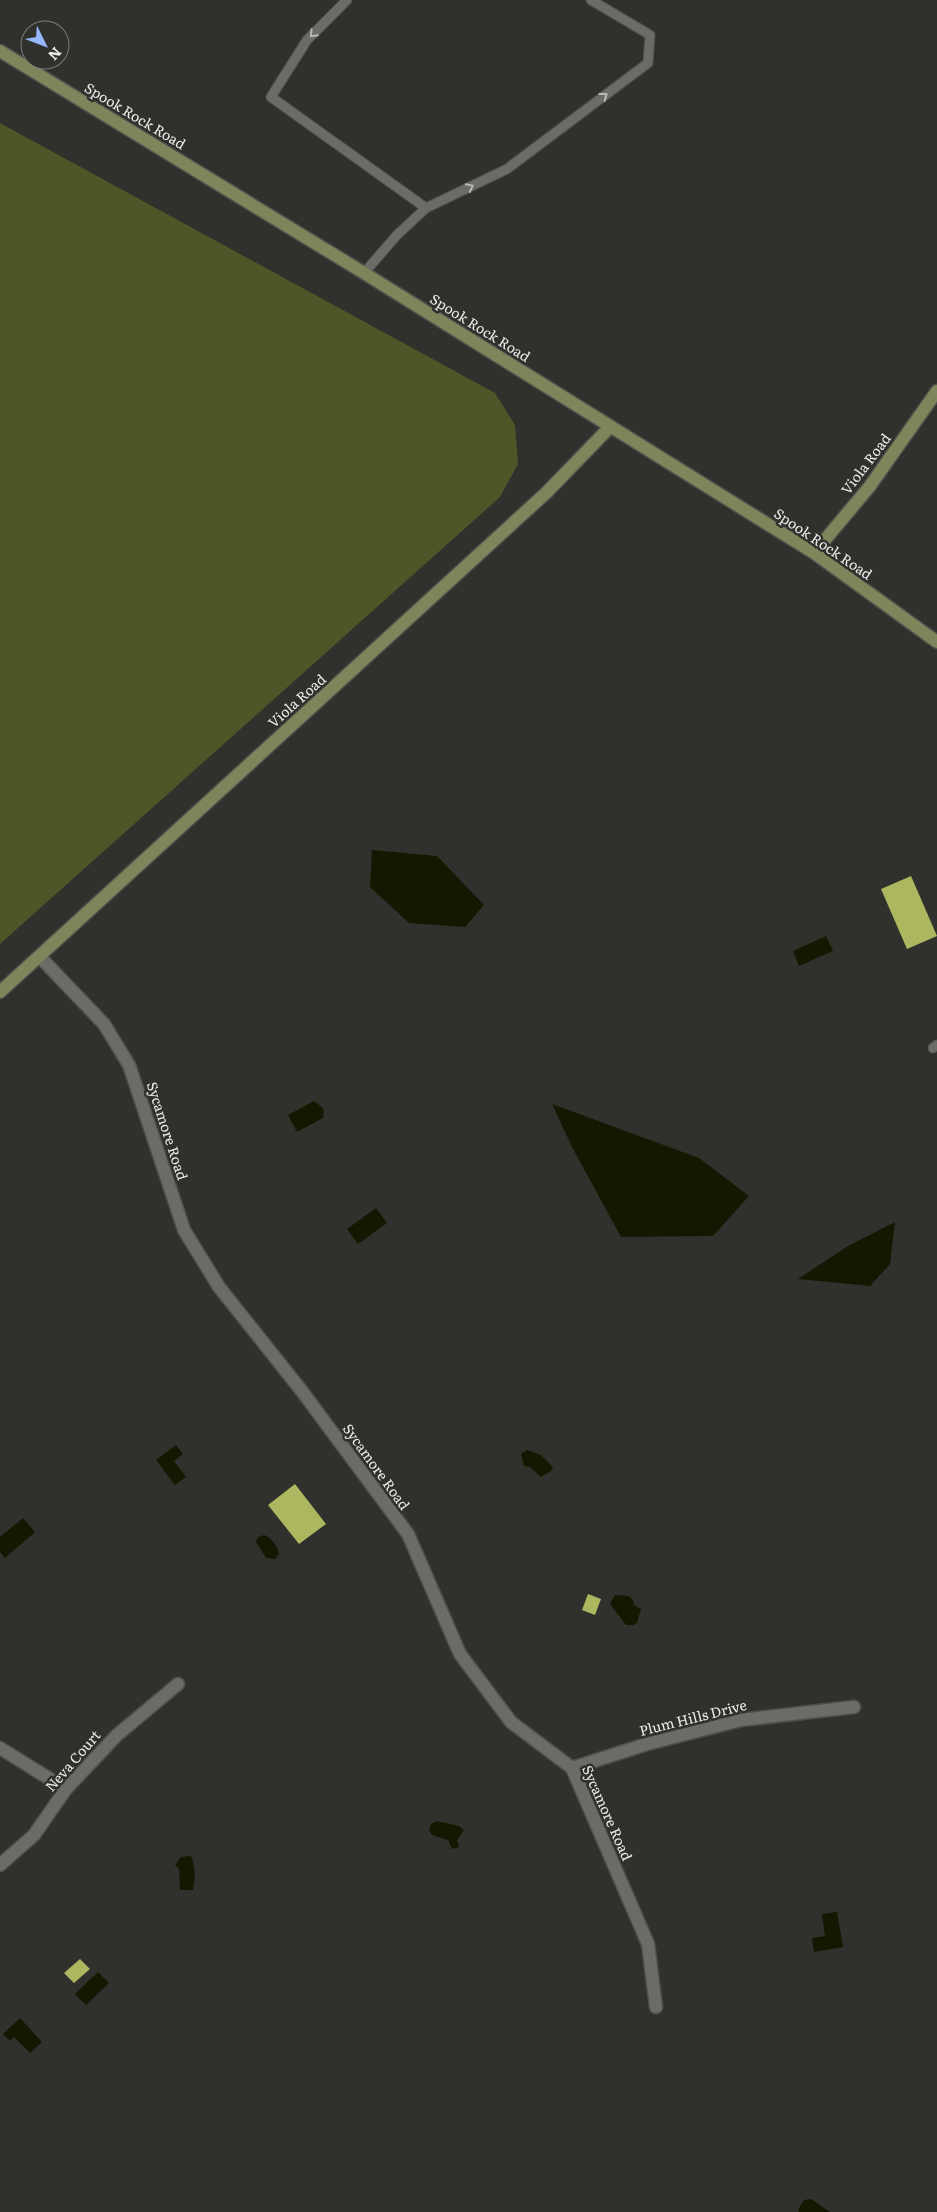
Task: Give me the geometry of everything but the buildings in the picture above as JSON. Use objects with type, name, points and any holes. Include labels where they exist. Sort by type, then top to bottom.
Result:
[{"type":"street","name":"Spook Rock Road","points":[[0,51],[364,273],[814,553],[937,642]]},
{"type":"street","name":"Viola Road","points":[[814,553],[870,486],[937,391]]},
{"type":"street","name":"Viola Road","points":[[0,992],[547,492],[610,427]]},
{"type":"street","name":"Sycamore Road","points":[[40,957],[104,1024],[129,1065],[184,1230],[219,1287],[301,1390],[408,1534],[460,1654],[511,1722],[572,1768],[648,1944],[656,2007]]},
{"type":"street","name":"Neva Court","points":[[0,1865],[34,1835],[66,1789],[117,1735],[178,1684]]},
{"type":"street","name":"Plum Hills Drive","points":[[572,1768],[647,1744],[741,1720],[854,1707]]},
{"type":"street","points":[[0,1748],[66,1789]]},
{"type":"lane","points":[[347,0],[307,40],[271,98],[426,208]]},
{"type":"lane","points":[[364,273],[397,235],[426,208],[507,169],[648,63],[650,35],[591,0]]},
{"type":"green space","points":[[0,123],[495,393],[515,425],[518,464],[500,497],[0,944]]},
{"type":"shaded area","points":[[372,850],[437,856],[484,905],[465,927],[409,923],[370,887]]},
{"type":"shaded area","points":[[826,936],[833,951],[799,966],[793,951]]},
{"type":"shaded area","points":[[314,1101],[323,1109],[323,1118],[297,1132],[288,1115]]},
{"type":"shaded area","points":[[552,1104],[699,1158],[749,1196],[713,1236],[621,1237],[572,1147]]},
{"type":"shaded area","points":[[376,1208],[387,1223],[358,1244],[347,1229]]},
{"type":"shaded area","points":[[895,1222],[890,1264],[870,1286],[798,1279],[848,1246]]},
{"type":"shaded area","points":[[176,1445],[183,1454],[174,1461],[186,1477],[175,1485],[156,1460]]},
{"type":"shaded area","points":[[527,1450],[541,1455],[553,1467],[551,1471],[541,1477],[530,1467],[524,1466],[521,1454]]},
{"type":"shaded area","points":[[23,1518],[35,1532],[5,1558],[0,1552],[0,1537]]},
{"type":"shaded area","points":[[264,1535],[272,1540],[277,1548],[279,1554],[275,1559],[266,1558],[256,1542],[258,1537]]},
{"type":"shaded area","points":[[615,1595],[629,1596],[633,1600],[634,1605],[641,1609],[637,1623],[626,1625],[610,1603]]},
{"type":"shaded area","points":[[437,1821],[459,1826],[464,1830],[457,1840],[459,1847],[452,1849],[448,1840],[432,1835],[429,1830],[431,1824]]},
{"type":"shaded area","points":[[191,1856],[195,1873],[193,1890],[180,1890],[179,1869],[175,1865],[181,1857]]},
{"type":"shaded area","points":[[837,1912],[843,1947],[814,1952],[812,1938],[825,1936],[822,1914]]},
{"type":"shaded area","points":[[98,1972],[109,1983],[86,2005],[75,1994]]},
{"type":"shaded area","points":[[20,2018],[42,2042],[30,2053],[14,2037],[10,2041],[3,2034]]},
{"type":"shaded area","points":[[811,2199],[830,2212],[799,2212],[798,2210],[804,2200]]}]
